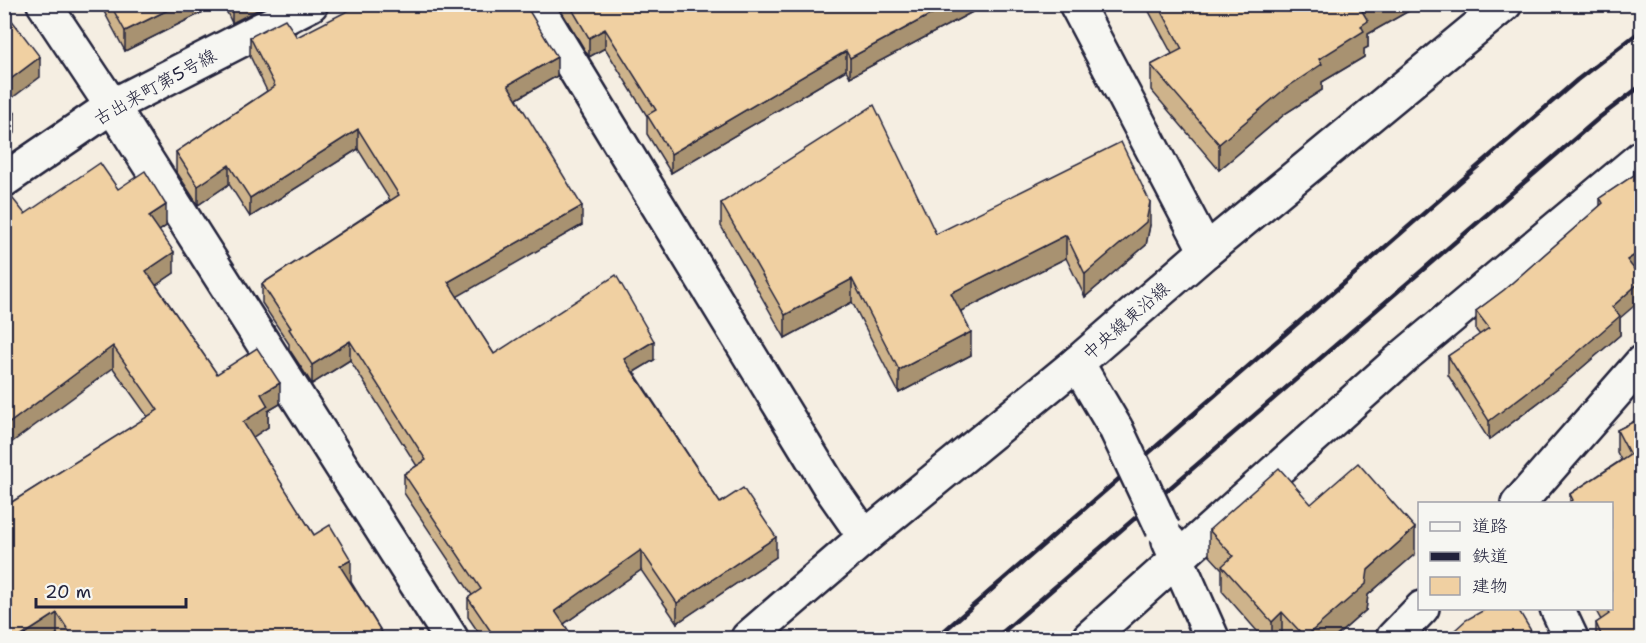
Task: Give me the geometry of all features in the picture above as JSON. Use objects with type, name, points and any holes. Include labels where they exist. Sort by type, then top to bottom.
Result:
[{"type":"street","points":[[44,4],[112,106],[450,639]]},
{"type":"street","name":"古出来町第5号線","points":[[4,180],[112,106],[311,4]]},
{"type":"street","points":[[535,4],[830,487],[865,537]]},
{"type":"street","points":[[1076,4],[1206,250]]},
{"type":"street","name":"中央線東沿線","points":[[748,639],[865,537],[1077,363],[1206,250],[1505,4]]},
{"type":"street","points":[[1089,639],[1403,357],[1641,157]]},
{"type":"street","points":[[1520,502],[1641,362]]},
{"type":"street","points":[[1077,363],[1116,429],[1212,639]]},
{"type":"street","points":[[1393,639],[1421,610]]},
{"type":"street","points":[[1557,610],[1571,639]]},
{"type":"building","points":[[110,4],[180,4],[125,31]]},
{"type":"building","points":[[361,4],[525,4],[557,57],[508,85],[582,206],[448,282],[494,354],[616,275],[654,341],[624,359],[720,503],[743,488],[776,537],[677,603],[641,550],[555,611],[574,639],[496,639],[468,598],[481,589],[404,474],[426,460],[350,341],[312,365],[262,284],[399,195],[358,129],[250,198],[229,165],[198,186],[176,152],[275,86],[250,37],[285,19],[297,37]]},
{"type":"building","points":[[569,4],[950,4],[850,58],[846,51],[671,154],[647,115],[656,110],[605,29],[589,38]]},
{"type":"building","points":[[1158,4],[1375,4],[1362,11],[1368,21],[1361,26],[1364,31],[1319,59],[1322,64],[1286,88],[1219,144],[1151,65],[1182,49]]},
{"type":"building","points":[[4,10],[40,57],[4,84]]},
{"type":"building","points":[[4,98],[15,113],[4,120]]},
{"type":"building","points":[[874,105],[936,234],[1121,142],[1150,202],[1146,222],[1085,274],[1066,235],[951,293],[971,332],[899,370],[852,279],[785,315],[721,203]]},
{"type":"building","points":[[100,163],[118,189],[145,171],[166,205],[149,216],[174,252],[146,271],[217,374],[257,348],[280,383],[261,394],[268,406],[243,422],[314,535],[330,525],[351,560],[340,566],[386,639],[74,639],[57,613],[17,639],[8,639],[4,633],[4,507],[158,410],[113,346],[4,427],[4,197],[9,194],[25,214]]},
{"type":"building","points":[[1641,163],[1641,251],[1627,260],[1641,281],[1612,307],[1620,316],[1563,365],[1489,421],[1448,356],[1489,328],[1476,311],[1504,290],[1603,203],[1600,198],[1637,173],[1634,169]]},
{"type":"building","points":[[1641,418],[1641,639],[1603,639],[1596,623],[1609,614],[1607,610],[1613,610],[1613,502],[1570,502],[1573,500],[1570,494],[1630,455],[1617,430]]},
{"type":"building","points":[[1358,463],[1415,528],[1368,570],[1366,584],[1305,637],[1282,612],[1272,622],[1222,566],[1233,556],[1209,530],[1279,468],[1311,504]]},
{"type":"building","points":[[1484,610],[1519,610],[1536,639],[1445,639],[1466,620]]},
{"type":"railway","points":[[936,638],[1577,80],[1642,30]]},
{"type":"railway","points":[[996,638],[1600,117],[1642,85]]}]
